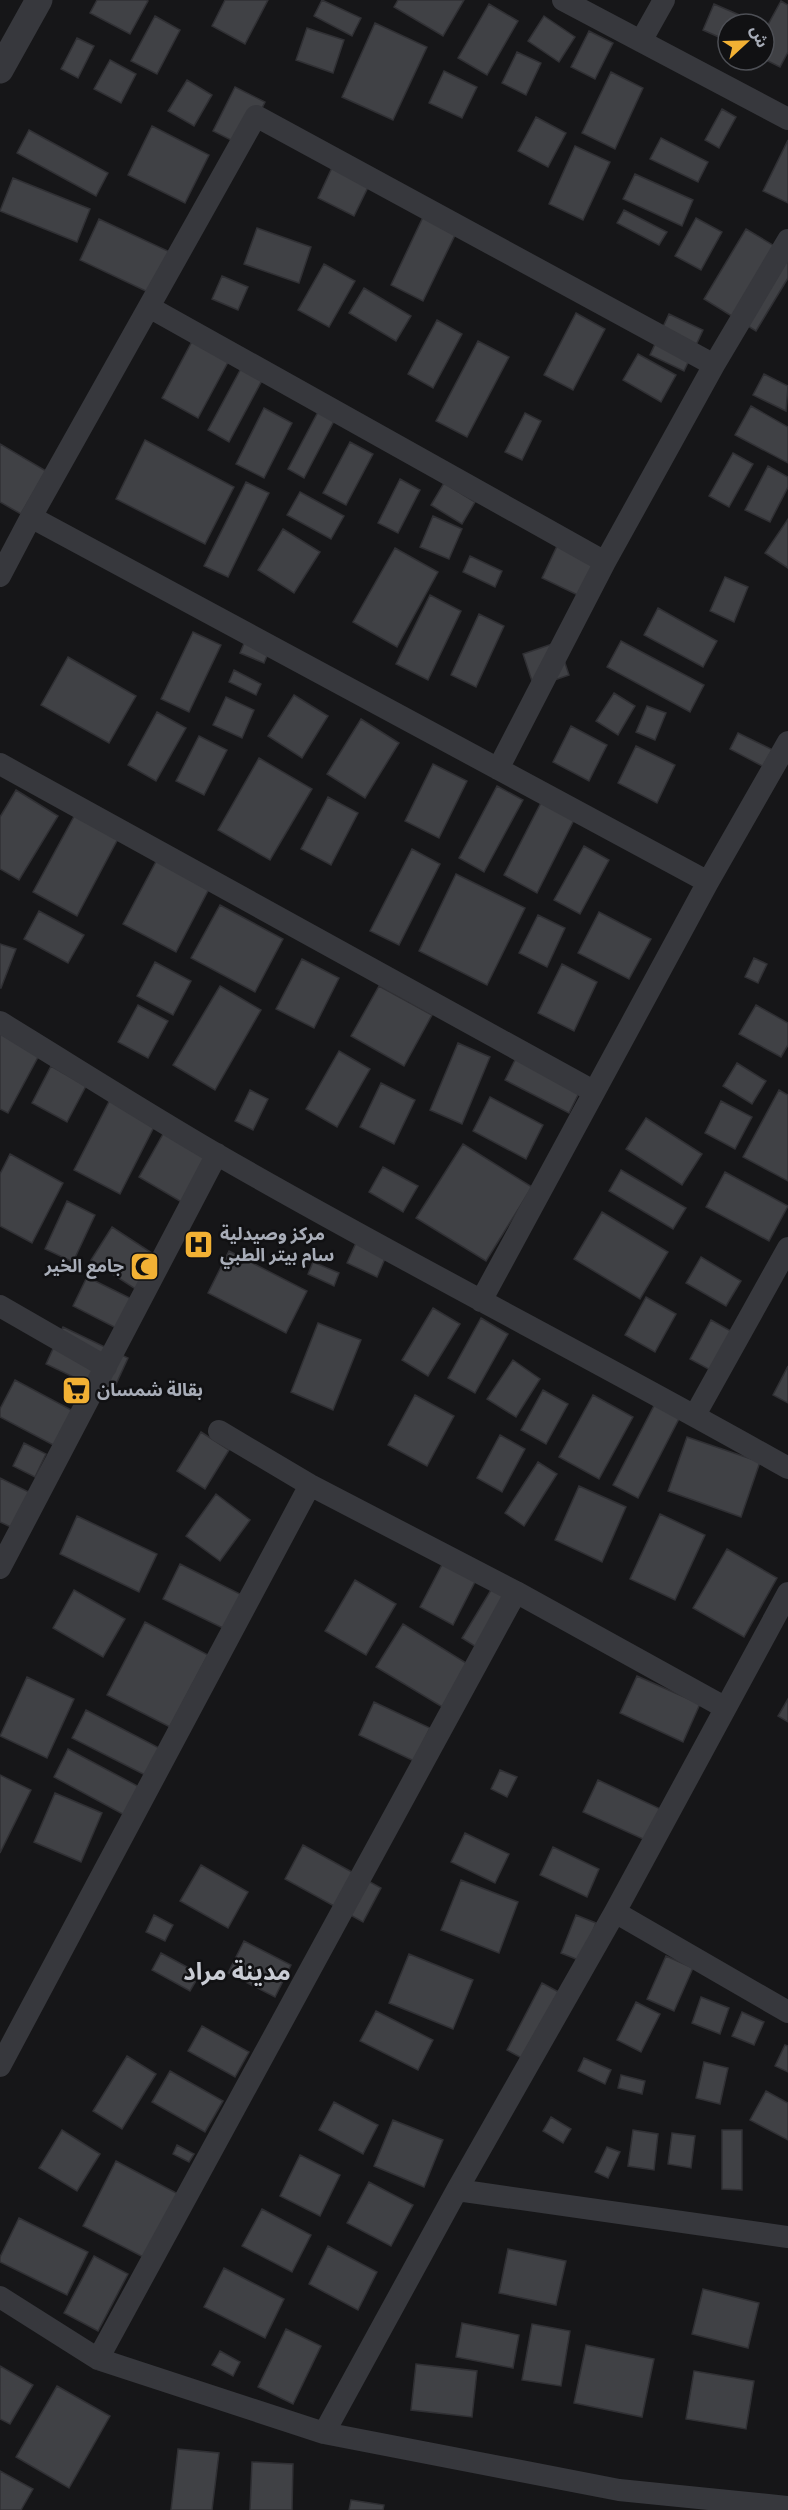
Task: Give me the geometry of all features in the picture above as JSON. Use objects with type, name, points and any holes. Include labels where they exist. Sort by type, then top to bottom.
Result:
[{"type":"street","points":[[0,70],[39,0]]},
{"type":"street","points":[[562,0],[788,119]]},
{"type":"street","points":[[641,40],[664,0]]},
{"type":"street","points":[[0,576],[256,116],[714,365]]},
{"type":"street","points":[[498,769],[605,562],[714,365],[788,240]]},
{"type":"street","points":[[149,307],[605,562]]},
{"type":"street","points":[[31,517],[708,882]]},
{"type":"street","points":[[481,1302],[593,1091],[788,742]]},
{"type":"street","points":[[0,764],[593,1091]]},
{"type":"street","points":[[0,1022],[217,1154],[481,1302],[695,1415],[788,1468]]},
{"type":"street","points":[[0,1568],[217,1154]]},
{"type":"street","points":[[695,1415],[788,1248]]},
{"type":"street","points":[[0,1306],[106,1367]]},
{"type":"street","points":[[219,1431],[310,1485],[516,1592],[724,1707]]},
{"type":"street","points":[[0,2066],[310,1485]]},
{"type":"street","points":[[98,2359],[516,1592]]},
{"type":"street","points":[[324,2433],[457,2190],[615,1912],[724,1707],[788,1593]]},
{"type":"street","points":[[615,1912],[788,2012]]},
{"type":"street","points":[[457,2190],[788,2237]]},
{"type":"street","points":[[0,2297],[98,2359],[324,2433],[617,2500],[788,2507]]},
{"type":"building","points":[[97,0],[148,1],[130,34],[90,13]]},
{"type":"building","points":[[225,0],[268,0],[245,44],[212,26]]},
{"type":"building","points":[[322,0],[361,18],[352,36],[314,16]]},
{"type":"building","points":[[398,0],[464,0],[443,36],[394,7]]},
{"type":"building","points":[[781,1],[788,5],[788,52],[780,67],[776,65],[775,12]]},
{"type":"building","points":[[489,4],[518,21],[487,75],[458,58]]},
{"type":"building","points":[[714,4],[732,12],[716,12],[716,36],[703,30]]},
{"type":"building","points":[[155,16],[180,30],[157,74],[131,61]]},
{"type":"building","points":[[544,16],[575,37],[559,62],[528,41]]},
{"type":"building","points":[[375,23],[427,47],[393,120],[342,97]]},
{"type":"building","points":[[307,28],[344,40],[333,73],[296,60]]},
{"type":"building","points":[[589,31],[613,43],[595,79],[571,67]]},
{"type":"building","points":[[77,38],[94,46],[78,78],[61,69]]},
{"type":"building","points":[[517,52],[541,63],[526,95],[502,83]]},
{"type":"building","points":[[110,60],[136,74],[121,103],[94,89]]},
{"type":"building","points":[[444,71],[477,87],[462,118],[429,103]]},
{"type":"building","points":[[611,72],[643,88],[615,149],[582,133]]},
{"type":"building","points":[[187,80],[212,95],[194,126],[168,111]]},
{"type":"building","points":[[235,87],[265,102],[243,146],[213,131]]},
{"type":"building","points":[[722,109],[736,117],[719,148],[705,140]]},
{"type":"building","points":[[536,117],[566,133],[548,167],[518,151]]},
{"type":"building","points":[[152,126],[209,155],[185,203],[128,175]]},
{"type":"building","points":[[29,130],[108,173],[96,196],[17,153]]},
{"type":"building","points":[[661,138],[708,162],[698,182],[650,159]]},
{"type":"building","points":[[788,140],[788,203],[763,191]]},
{"type":"building","points":[[575,146],[610,162],[583,220],[549,204]]},
{"type":"building","points":[[336,159],[373,177],[354,216],[318,198]]},
{"type":"building","points":[[635,174],[693,200],[682,226],[623,199]]},
{"type":"building","points":[[13,178],[90,209],[77,242],[0,211]]},
{"type":"building","points":[[624,210],[667,232],[659,245],[617,223]]},
{"type":"building","points":[[424,215],[457,231],[423,301],[391,285]]},
{"type":"building","points":[[696,218],[722,232],[701,270],[675,256]]},
{"type":"building","points":[[99,219],[170,252],[150,293],[80,260]]},
{"type":"building","points":[[257,228],[311,247],[299,283],[244,264]]},
{"type":"building","points":[[746,229],[788,254],[788,278],[756,331],[704,299]]},
{"type":"building","points":[[324,264],[355,281],[329,327],[298,310]]},
{"type":"building","points":[[222,276],[248,287],[238,310],[212,299]]},
{"type":"building","points":[[364,288],[411,316],[396,341],[349,313]]},
{"type":"building","points":[[576,313],[605,329],[573,390],[544,375]]},
{"type":"building","points":[[669,314],[703,330],[684,371],[650,355]]},
{"type":"building","points":[[437,320],[462,334],[433,388],[408,374]]},
{"type":"building","points":[[197,332],[234,351],[198,418],[162,398]]},
{"type":"building","points":[[478,341],[509,357],[467,437],[436,421]]},
{"type":"building","points":[[638,354],[676,375],[661,402],[623,380]]},
{"type":"building","points":[[245,361],[266,373],[229,442],[208,430]]},
{"type":"building","points":[[764,374],[788,386],[786,411],[753,395]]},
{"type":"building","points":[[751,406],[788,427],[788,463],[735,435]]},
{"type":"building","points":[[264,408],[292,423],[264,478],[236,464]]},
{"type":"building","points":[[319,410],[335,419],[304,478],[288,469]]},
{"type":"building","points":[[525,413],[541,421],[522,460],[505,452]]},
{"type":"building","points":[[145,440],[234,487],[205,544],[116,499]]},
{"type":"building","points":[[350,442],[373,454],[346,505],[323,493]]},
{"type":"building","points":[[0,444],[46,471],[21,514],[0,502]]},
{"type":"building","points":[[733,453],[753,464],[729,507],[709,496]]},
{"type":"building","points":[[768,466],[788,477],[788,487],[770,522],[745,510]]},
{"type":"building","points":[[400,479],[420,490],[398,533],[378,523]]},
{"type":"building","points":[[246,482],[269,493],[228,577],[204,566]]},
{"type":"building","points":[[444,483],[475,502],[462,524],[431,505]]},
{"type":"building","points":[[300,492],[344,516],[331,539],[287,515]]},
{"type":"building","points":[[433,516],[462,529],[449,559],[420,547]]},
{"type":"building","points":[[788,519],[788,568],[765,553]]},
{"type":"building","points":[[283,529],[320,552],[294,593],[258,570]]},
{"type":"building","points":[[558,544],[600,564],[584,598],[542,578]]},
{"type":"building","points":[[395,548],[438,572],[397,647],[353,622]]},
{"type":"building","points":[[470,556],[502,571],[495,587],[463,572]]},
{"type":"building","points":[[725,577],[748,587],[734,622],[710,611]]},
{"type":"building","points":[[430,595],[461,611],[428,680],[396,664]]},
{"type":"building","points":[[658,608],[717,641],[703,667],[644,635]]},
{"type":"building","points":[[479,614],[504,626],[476,687],[451,675]]},
{"type":"building","points":[[193,632],[221,645],[189,712],[161,699]]},
{"type":"building","points":[[248,634],[272,644],[264,663],[240,653]]},
{"type":"building","points":[[621,641],[704,685],[690,712],[607,667]]},
{"type":"building","points":[[558,642],[569,675],[534,687],[523,654]]},
{"type":"building","points":[[68,657],[136,696],[109,743],[41,705]]},
{"type":"building","points":[[234,670],[261,684],[256,695],[229,682]]},
{"type":"building","points":[[614,693],[635,706],[618,735],[596,721]]},
{"type":"building","points":[[294,695],[328,716],[302,758],[268,736]]},
{"type":"building","points":[[226,697],[254,710],[242,738],[213,725]]},
{"type":"building","points":[[647,706],[666,713],[655,740],[636,732]]},
{"type":"building","points":[[157,712],[186,728],[156,781],[128,765]]},
{"type":"building","points":[[361,719],[399,743],[365,798],[327,774]]},
{"type":"building","points":[[571,726],[607,745],[589,781],[553,762]]},
{"type":"building","points":[[738,733],[775,751],[766,768],[730,749]]},
{"type":"building","points":[[199,736],[227,750],[204,795],[176,781]]},
{"type":"building","points":[[636,746],[675,765],[657,803],[618,783]]},
{"type":"building","points":[[259,758],[312,789],[270,860],[218,830]]},
{"type":"building","points":[[433,764],[467,781],[439,838],[405,821]]},
{"type":"building","points":[[497,786],[523,800],[484,872],[459,858]]},
{"type":"building","points":[[16,790],[58,816],[19,880],[0,869],[0,817]]},
{"type":"building","points":[[546,793],[579,810],[537,893],[504,875]]},
{"type":"building","points":[[328,797],[358,813],[331,865],[301,849]]},
{"type":"building","points":[[77,811],[120,835],[77,916],[33,892]]},
{"type":"building","points":[[584,846],[609,860],[580,914],[554,900]]},
{"type":"building","points":[[412,849],[440,864],[399,945],[370,931]]},
{"type":"building","points":[[159,856],[211,885],[176,952],[123,924]]},
{"type":"building","points":[[456,874],[525,908],[487,985],[419,951]]},
{"type":"building","points":[[220,905],[283,939],[255,992],[191,958]]},
{"type":"building","points":[[39,911],[84,935],[68,963],[24,939]]},
{"type":"building","points":[[599,912],[651,939],[629,979],[578,953]]},
{"type":"building","points":[[538,915],[565,928],[547,967],[519,953]]},
{"type":"building","points":[[0,944],[16,949],[1,988],[0,988]]},
{"type":"building","points":[[754,958],[767,964],[758,983],[745,977]]},
{"type":"building","points":[[302,959],[339,978],[314,1028],[276,1009]]},
{"type":"building","points":[[155,962],[191,981],[173,1015],[137,996]]},
{"type":"building","points":[[562,964],[597,982],[574,1031],[538,1013]]},
{"type":"building","points":[[220,986],[261,1010],[215,1090],[173,1065]]},
{"type":"building","points":[[379,986],[432,1015],[404,1066],[351,1036]]},
{"type":"building","points":[[138,1005],[168,1021],[148,1058],[118,1042]]},
{"type":"building","points":[[756,1005],[788,1023],[788,1045],[781,1057],[739,1034]]},
{"type":"building","points":[[0,1022],[44,1046],[8,1113],[0,1109]]},
{"type":"building","points":[[458,1043],[490,1057],[462,1124],[430,1110]]},
{"type":"building","points":[[339,1051],[370,1069],[337,1127],[306,1109]]},
{"type":"building","points":[[519,1052],[583,1085],[569,1113],[505,1080]]},
{"type":"building","points":[[737,1063],[766,1081],[752,1104],[723,1086]]},
{"type":"building","points":[[51,1066],[86,1086],[67,1122],[32,1103]]},
{"type":"building","points":[[381,1083],[415,1100],[394,1144],[360,1127]]},
{"type":"building","points":[[115,1090],[161,1113],[120,1194],[74,1170]]},
{"type":"building","points":[[250,1090],[268,1099],[253,1130],[235,1121]]},
{"type":"building","points":[[779,1090],[788,1095],[788,1181],[743,1157]]},
{"type":"building","points":[[490,1097],[543,1125],[526,1159],[473,1131]]},
{"type":"building","points":[[721,1101],[752,1117],[735,1149],[705,1133]]},
{"type":"building","points":[[646,1118],[702,1154],[682,1185],[626,1149]]},
{"type":"building","points":[[167,1127],[218,1157],[190,1207],[139,1177]]},
{"type":"building","points":[[463,1144],[532,1187],[486,1261],[416,1218]]},
{"type":"building","points":[[10,1154],[63,1183],[32,1243],[0,1226],[0,1174]]},
{"type":"building","points":[[383,1167],[418,1186],[403,1212],[369,1192]]},
{"type":"building","points":[[621,1170],[686,1208],[673,1229],[609,1191]]},
{"type":"building","points":[[725,1172],[788,1206],[769,1241],[706,1207]]},
{"type":"building","points":[[67,1201],[95,1215],[73,1262],[45,1249]]},
{"type":"building","points":[[602,1212],[668,1252],[640,1299],[574,1259]]},
{"type":"building","points":[[112,1227],[158,1257],[137,1290],[91,1260]]},
{"type":"building","points":[[360,1234],[390,1247],[377,1277],[347,1263]]},
{"type":"building","points":[[229,1251],[307,1291],[286,1333],[208,1293]]},
{"type":"building","points":[[701,1257],[741,1281],[726,1306],[686,1283]]},
{"type":"building","points":[[313,1262],[339,1273],[334,1286],[308,1274]]},
{"type":"building","points":[[87,1277],[138,1302],[124,1332],[73,1306]]},
{"type":"building","points":[[646,1297],[676,1314],[655,1352],[625,1335]]},
{"type":"building","points":[[433,1308],[460,1324],[428,1376],[402,1360]]},
{"type":"building","points":[[481,1318],[508,1334],[475,1393],[448,1378]]},
{"type":"building","points":[[711,1320],[745,1339],[725,1378],[690,1359]]},
{"type":"building","points":[[318,1323],[361,1340],[333,1410],[291,1392]]},
{"type":"building","points":[[63,1327],[128,1358],[111,1395],[46,1364]]},
{"type":"building","points":[[513,1360],[540,1379],[516,1417],[487,1399]]},
{"type":"building","points":[[788,1366],[788,1403],[773,1395]]},
{"type":"building","points":[[15,1380],[77,1413],[59,1448],[0,1417],[0,1409]]},
{"type":"building","points":[[543,1390],[568,1404],[546,1444],[521,1430]]},
{"type":"building","points":[[415,1395],[454,1416],[427,1466],[388,1445]]},
{"type":"building","points":[[593,1395],[633,1417],[599,1479],[559,1457]]},
{"type":"building","points":[[658,1398],[683,1411],[638,1498],[613,1485]]},
{"type":"building","points":[[201,1432],[229,1450],[205,1489],[177,1471]]},
{"type":"building","points":[[500,1435],[525,1449],[502,1492],[477,1478]]},
{"type":"building","points":[[687,1437],[760,1462],[741,1517],[668,1491]]},
{"type":"building","points":[[24,1443],[46,1454],[35,1477],[13,1466]]},
{"type":"building","points":[[538,1462],[557,1474],[524,1526],[505,1513]]},
{"type":"building","points":[[0,1478],[41,1498],[24,1533],[0,1522]]},
{"type":"building","points":[[579,1486],[626,1507],[602,1562],[555,1540]]},
{"type":"building","points":[[216,1494],[250,1520],[220,1561],[186,1536]]},
{"type":"building","points":[[660,1514],[705,1535],[675,1600],[630,1579]]},
{"type":"building","points":[[77,1516],[157,1554],[139,1592],[60,1554]]},
{"type":"building","points":[[727,1549],[777,1578],[744,1637],[693,1608]]},
{"type":"building","points":[[446,1557],[479,1574],[453,1625],[420,1607]]},
{"type":"building","points":[[180,1564],[246,1597],[229,1631],[163,1599]]},
{"type":"building","points":[[355,1580],[396,1604],[366,1655],[325,1631]]},
{"type":"building","points":[[494,1585],[522,1603],[489,1655],[462,1638]]},
{"type":"building","points":[[74,1590],[125,1619],[103,1657],[53,1628]]},
{"type":"building","points":[[145,1622],[208,1655],[170,1727],[107,1695]]},
{"type":"building","points":[[403,1624],[479,1671],[454,1714],[376,1667]]},
{"type":"building","points":[[637,1676],[700,1704],[683,1742],[620,1713]]},
{"type":"building","points":[[27,1677],[74,1699],[47,1758],[0,1736]]},
{"type":"building","points":[[788,1699],[788,1722],[778,1716]]},
{"type":"building","points":[[374,1702],[430,1728],[414,1761],[359,1735]]},
{"type":"building","points":[[86,1710],[163,1750],[149,1777],[72,1738]]},
{"type":"building","points":[[68,1749],[145,1790],[130,1818],[54,1777]]},
{"type":"building","points":[[500,1770],[517,1777],[507,1797],[491,1789]]},
{"type":"building","points":[[0,1775],[31,1790],[0,1853]]},
{"type":"building","points":[[598,1780],[667,1812],[652,1843],[583,1812]]},
{"type":"building","points":[[55,1793],[102,1813],[81,1862],[34,1842]]},
{"type":"building","points":[[465,1833],[509,1854],[495,1883],[451,1862]]},
{"type":"building","points":[[303,1845],[381,1888],[363,1922],[285,1879]]},
{"type":"building","points":[[553,1847],[599,1869],[587,1897],[540,1875]]},
{"type":"building","points":[[201,1865],[248,1892],[228,1928],[180,1901]]},
{"type":"building","points":[[461,1880],[518,1902],[499,1953],[441,1930]]},
{"type":"building","points":[[154,1915],[173,1925],[165,1941],[146,1932]]},
{"type":"building","points":[[576,1915],[596,1923],[581,1961],[561,1953]]},
{"type":"building","points":[[244,1941],[291,1965],[275,1997],[228,1973]]},
{"type":"building","points":[[161,1953],[200,1974],[190,1991],[152,1970]]},
{"type":"building","points":[[409,1954],[473,1980],[453,2029],[389,2003]]},
{"type":"building","points":[[666,1956],[693,1968],[674,2011],[647,1999]]},
{"type":"building","points":[[542,1983],[568,1997],[533,2064],[507,2050]]},
{"type":"building","points":[[701,1997],[729,2008],[720,2034],[692,2023]]},
{"type":"building","points":[[636,2002],[660,2014],[641,2052],[617,2040]]},
{"type":"building","points":[[376,2011],[433,2040],[418,2070],[360,2041]]},
{"type":"building","points":[[742,2012],[764,2022],[754,2045],[732,2036]]},
{"type":"building","points":[[202,2026],[249,2052],[235,2077],[188,2051]]},
{"type":"building","points":[[785,2045],[788,2046],[788,2072],[775,2066]]},
{"type":"building","points":[[127,2056],[156,2074],[122,2129],[93,2111]]},
{"type":"building","points":[[584,2058],[611,2070],[605,2084],[578,2071]]},
{"type":"building","points":[[704,2062],[728,2068],[720,2104],[696,2098]]},
{"type":"building","points":[[170,2071],[223,2101],[205,2132],[152,2102]]},
{"type":"building","points":[[621,2075],[645,2081],[642,2094],[618,2088]]},
{"type":"building","points":[[766,2091],[788,2103],[788,2140],[750,2120]]},
{"type":"building","points":[[334,2102],[378,2125],[363,2154],[319,2130]]},
{"type":"building","points":[[551,2117],[571,2129],[563,2143],[543,2131]]},
{"type":"building","points":[[393,2120],[443,2140],[424,2187],[374,2166]]},
{"type":"building","points":[[62,2130],[100,2154],[77,2191],[39,2168]]},
{"type":"building","points":[[633,2130],[658,2134],[654,2170],[628,2166]]},
{"type":"building","points":[[722,2130],[742,2130],[742,2190],[722,2189]]},
{"type":"building","points":[[672,2133],[695,2136],[691,2168],[668,2164]]},
{"type":"building","points":[[177,2145],[194,2154],[189,2162],[173,2154]]},
{"type":"building","points":[[607,2147],[620,2152],[608,2178],[595,2172]]},
{"type":"building","points":[[300,2155],[340,2175],[320,2216],[280,2196]]},
{"type":"building","points":[[116,2161],[182,2196],[149,2260],[83,2226]]},
{"type":"building","points":[[369,2182],[413,2205],[391,2246],[347,2223]]},
{"type":"building","points":[[262,2209],[311,2235],[292,2272],[242,2246]]},
{"type":"building","points":[[19,2218],[88,2252],[67,2295],[0,2262],[0,2257]]},
{"type":"building","points":[[328,2246],[377,2272],[358,2310],[309,2284]]},
{"type":"building","points":[[508,2249],[566,2261],[556,2305],[499,2293]]},
{"type":"building","points":[[94,2256],[128,2274],[98,2331],[64,2313]]},
{"type":"building","points":[[224,2268],[284,2299],[265,2338],[204,2307]]},
{"type":"building","points":[[703,2289],[759,2303],[748,2348],[692,2334]]},
{"type":"building","points":[[462,2323],[519,2335],[513,2368],[456,2357]]},
{"type":"building","points":[[532,2324],[570,2331],[561,2386],[522,2380]]},
{"type":"building","points":[[286,2329],[321,2346],[293,2404],[258,2387]]},
{"type":"building","points":[[586,2345],[654,2359],[642,2417],[574,2403]]},
{"type":"building","points":[[220,2351],[240,2362],[233,2376],[212,2365]]},
{"type":"building","points":[[416,2364],[477,2371],[472,2417],[411,2410]]},
{"type":"building","points":[[0,2366],[33,2385],[10,2424],[0,2419]]},
{"type":"building","points":[[694,2371],[754,2381],[746,2429],[686,2419]]},
{"type":"building","points":[[57,2386],[110,2416],[69,2488],[16,2457]]},
{"type":"building","points":[[178,2449],[219,2453],[212,2510],[171,2510]]},
{"type":"building","points":[[252,2462],[293,2464],[292,2510],[250,2510]]},
{"type":"building","points":[[0,2471],[33,2489],[21,2510],[0,2510]]},
{"type":"building","points":[[351,2500],[384,2505],[383,2510],[349,2510]]},
{"type":"place","name":"مركز وصيدلية سام بيتر الطبي","points":[[199,1244]]},
{"type":"place","name":"جامع الخير","points":[[145,1266]]},
{"type":"place","name":"بقالة شمسان","points":[[76,1390]]},
{"type":"district","name":"مدينة مراد","points":[[237,1972]]}]
